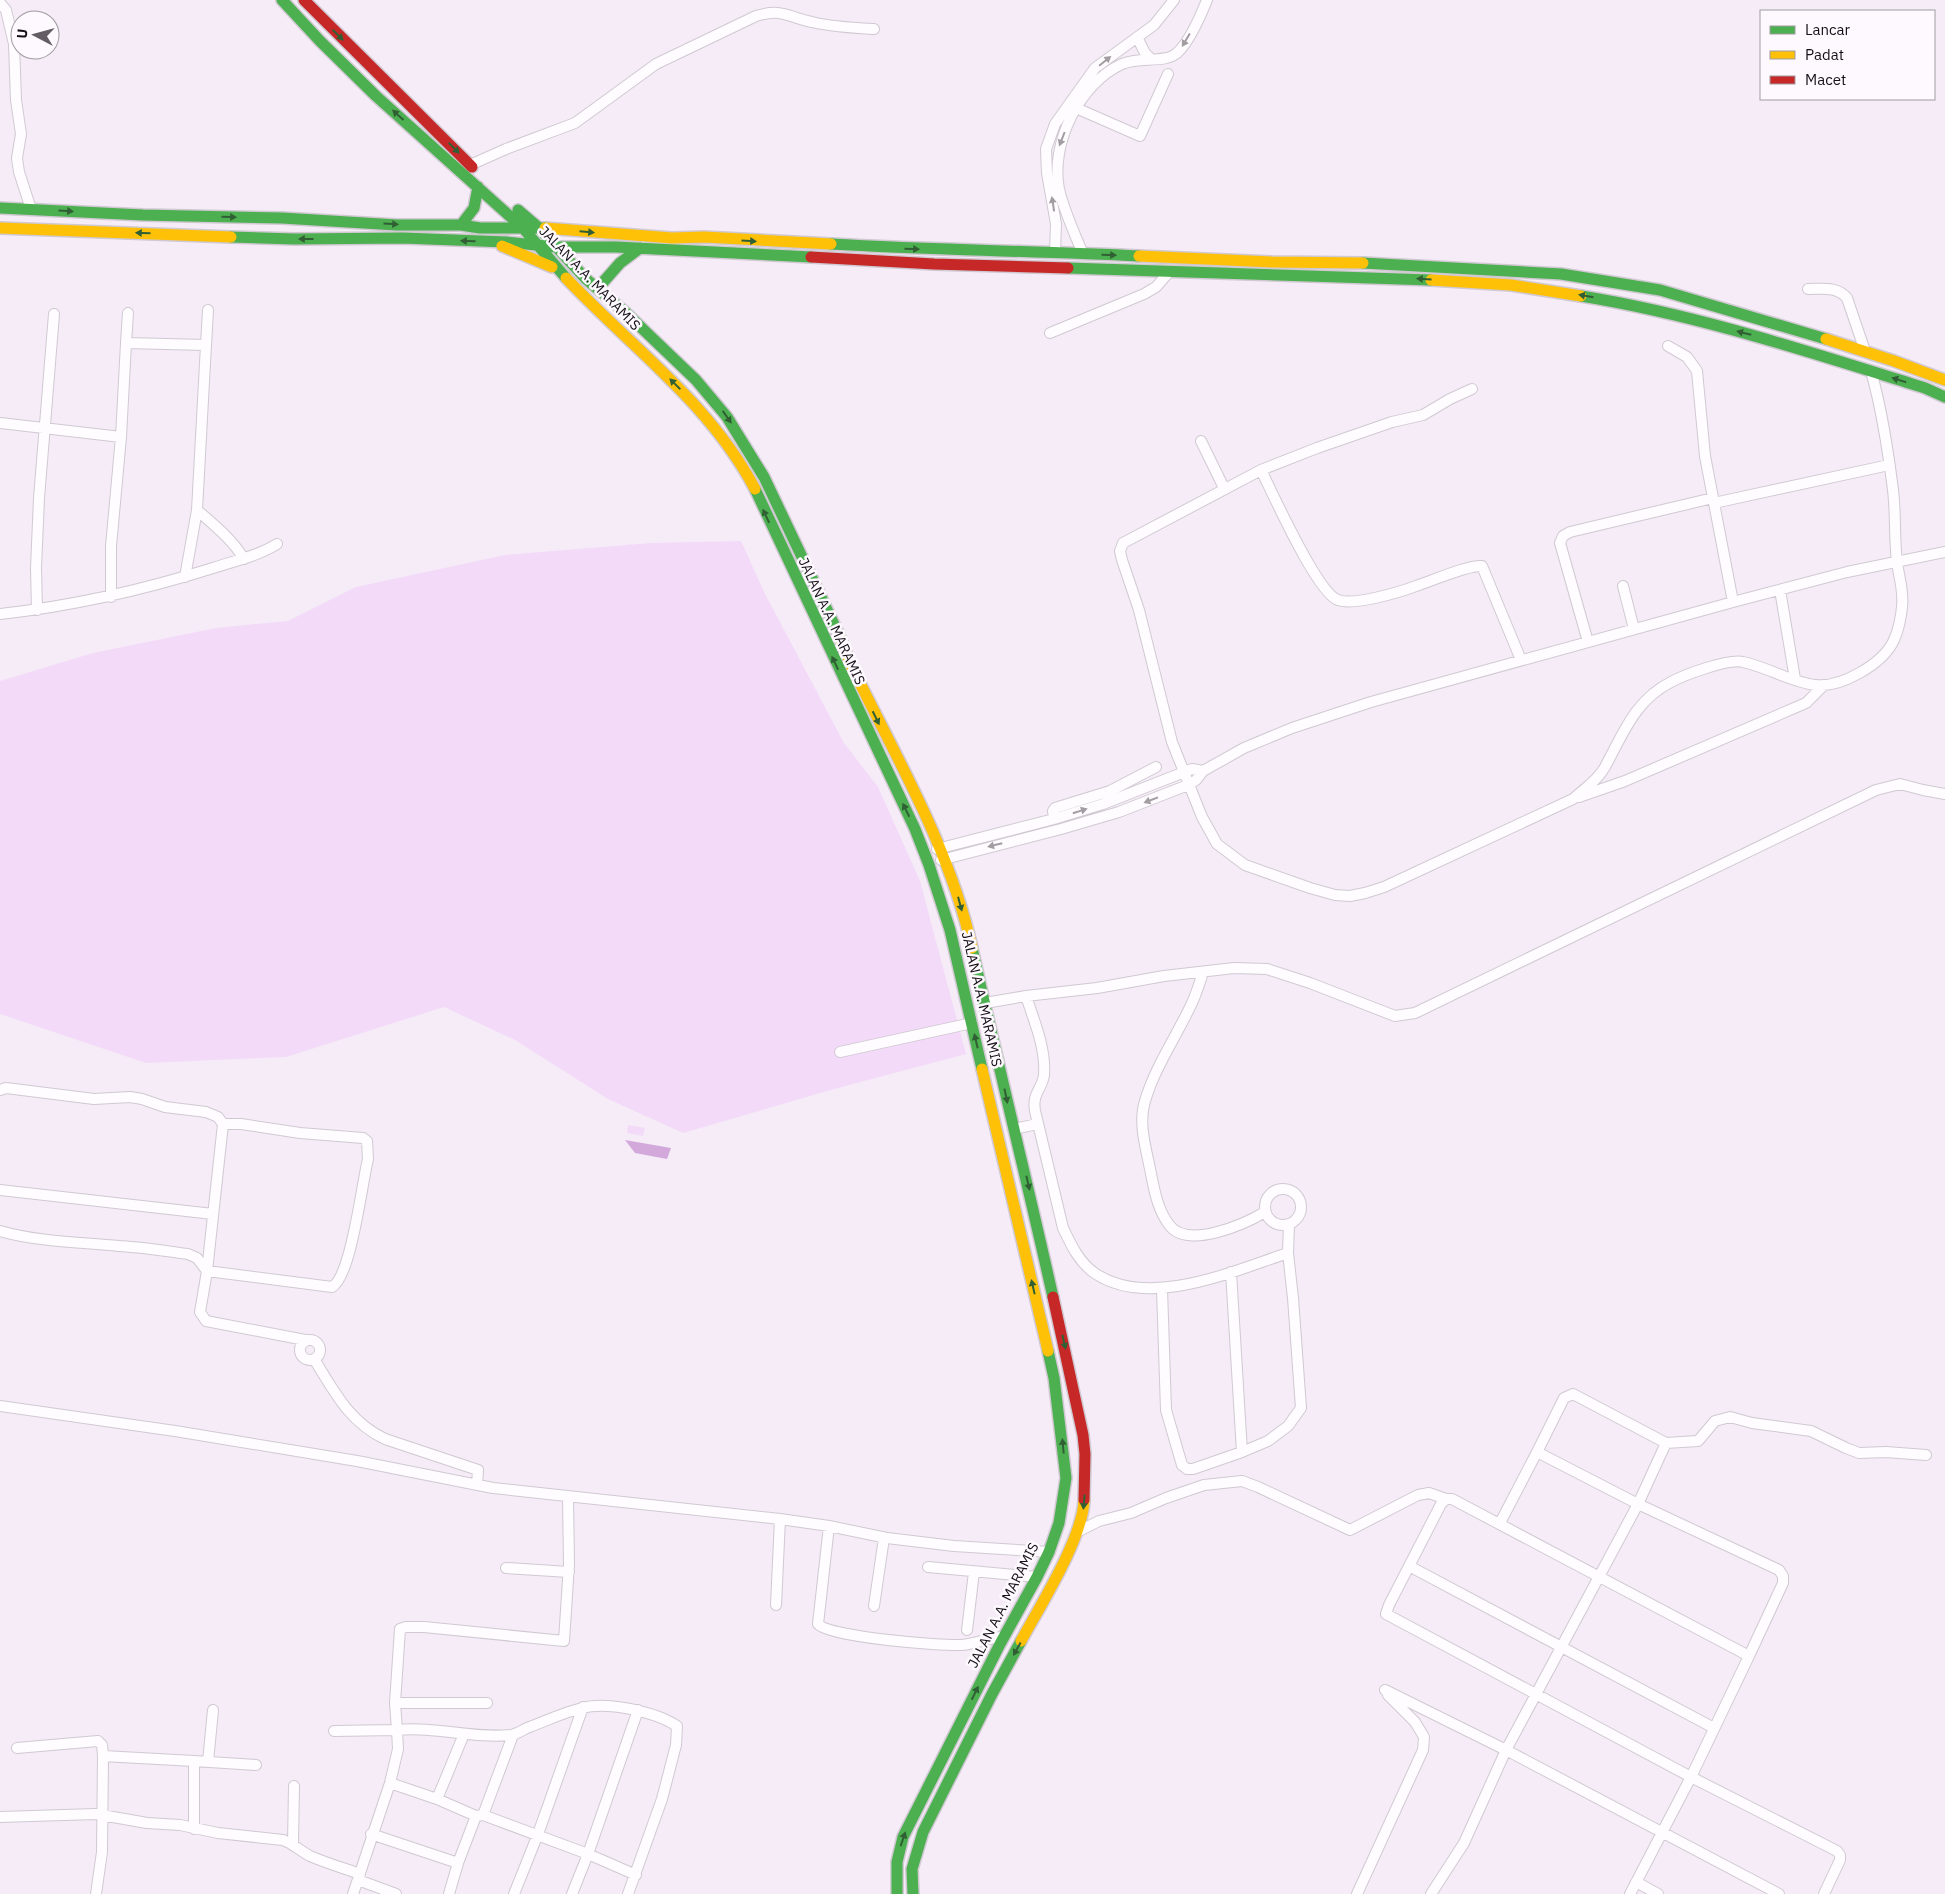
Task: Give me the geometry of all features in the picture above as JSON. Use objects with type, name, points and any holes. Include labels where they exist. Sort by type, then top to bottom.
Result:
[{"type":"highway","name":"JALAN A.A. MARAMIS","points":[[282,0],[320,41],[376,96],[523,228],[534,244],[557,269],[687,396],[731,449],[766,514],[927,860],[950,930],[1054,1378],[1066,1478],[1059,1523],[1049,1552],[1004,1636],[903,1837],[897,1862],[896,1894]]},
{"type":"highway","points":[[304,0],[470,165],[538,228],[586,279],[696,380],[727,416],[750,453],[790,529],[851,665],[943,853],[957,892],[986,1003],[1072,1380],[1083,1435],[1084,1496],[1077,1532],[1054,1581],[992,1694],[923,1832],[912,1869],[913,1894]]},
{"type":"highway","points":[[461,226],[474,210],[478,200],[478,187]]},
{"type":"highway","points":[[0,208],[31,208],[143,216],[282,218],[397,225],[538,228],[652,236],[704,237],[910,249],[1055,252],[1272,262],[1388,264],[1512,270],[1569,275],[1660,290],[1865,351],[1945,380]]},
{"type":"highway","points":[[0,228],[294,239],[403,238],[534,244],[556,247],[640,248],[934,264],[1416,278],[1511,285],[1561,291],[1619,302],[1758,336],[1925,388],[1945,396]]},
{"type":"highway","points":[[701,251],[704,237]]},
{"type":"highway","points":[[492,242],[557,269]]},
{"type":"highway","points":[[598,288],[620,263],[640,248]]},
{"type":"street","points":[[1055,252],[1056,224],[1047,173],[1046,149],[1055,124],[1095,68],[1154,25],[1174,0]]},
{"type":"street","points":[[1082,254],[1059,187],[1058,168],[1059,147],[1076,108],[1090,90],[1115,68],[1137,59],[1170,58],[1178,52],[1208,0]]},
{"type":"street","points":[[0,3],[6,10],[14,44],[16,100],[21,134],[17,158],[19,172],[31,208]]},
{"type":"street","points":[[470,165],[575,123],[656,64],[756,16],[769,12],[781,12],[813,23],[874,29]]},
{"type":"street","points":[[1137,37],[1145,53],[1150,58]]},
{"type":"street","points":[[1076,108],[1140,136],[1168,74]]},
{"type":"street","points":[[1050,334],[1156,288],[1170,271]]},
{"type":"street","points":[[1808,289],[1833,289],[1847,298],[1865,351]]},
{"type":"street","points":[[185,577],[197,510],[208,310]]},
{"type":"street","points":[[111,597],[111,546],[121,437],[128,313]]},
{"type":"street","points":[[37,610],[36,568],[54,314]]},
{"type":"street","points":[[126,343],[206,345]]},
{"type":"street","points":[[1668,346],[1687,357],[1697,371],[1705,456],[1733,602]]},
{"type":"street","points":[[1573,799],[1604,768],[1626,726],[1644,700],[1670,682],[1713,667],[1741,661],[1815,685],[1842,682],[1882,656],[1894,640],[1902,608],[1903,595],[1897,562],[1893,490],[1879,399],[1871,371]]},
{"type":"street","points":[[1472,389],[1423,415],[1392,422],[1261,470],[1123,543],[1120,551],[1139,610],[1162,706],[1183,772],[1202,817],[1217,844],[1231,856],[1245,865],[1335,895],[1350,896],[1365,893],[1573,799],[1625,781],[1806,702],[1824,685]]},
{"type":"street","points":[[0,423],[121,437]]},
{"type":"street","points":[[1201,441],[1224,488]]},
{"type":"street","points":[[1588,642],[1560,544],[1562,536],[1570,532],[1664,508],[1713,501],[1889,465]]},
{"type":"street","points":[[1261,470],[1307,561],[1324,590],[1331,596],[1345,602],[1382,596],[1482,566],[1521,660]]},
{"type":"street","points":[[197,510],[224,534],[244,559]]},
{"type":"street","points":[[0,614],[37,610],[111,597],[244,559],[268,550],[277,544]]},
{"type":"street","points":[[943,853],[1060,829],[1120,812],[1188,785],[1196,780],[1203,771],[1244,748],[1292,728],[1384,698],[1847,572],[1945,552]]},
{"type":"street","points":[[1623,586],[1634,629]]},
{"type":"street","points":[[1780,590],[1795,679]]},
{"type":"street","points":[[1054,819],[1053,811],[1055,808],[1110,791],[1156,767]]},
{"type":"street","points":[[927,860],[943,853],[1103,804],[1192,769],[1203,771]]},
{"type":"street","points":[[986,1003],[1026,996],[1097,988],[1164,976],[1234,968],[1267,969],[1310,983],[1395,1016],[1415,1013],[1876,790],[1900,784],[1945,794]]},
{"type":"street","points":[[1203,973],[1192,1004],[1155,1076],[1144,1102],[1144,1138],[1155,1192],[1162,1214],[1171,1228],[1181,1234],[1198,1235],[1219,1232],[1255,1218],[1265,1212]]},
{"type":"street","points":[[1026,996],[1042,1046],[1044,1060],[1043,1078],[1034,1098],[1037,1124],[1062,1228],[1071,1246],[1083,1263],[1096,1274],[1114,1283],[1147,1289],[1162,1289],[1186,1285],[1288,1254]]},
{"type":"street","points":[[840,1052],[972,1023]]},
{"type":"street","points":[[0,1090],[6,1088],[94,1099],[142,1099],[165,1107],[206,1112],[218,1117],[223,1124],[207,1271],[200,1312],[206,1321],[313,1340],[319,1345],[320,1353],[314,1359],[310,1360],[301,1356],[299,1347],[305,1340]]},
{"type":"street","points":[[0,1231],[19,1236],[58,1241],[188,1254],[197,1258],[207,1271],[334,1286],[342,1275],[347,1262],[368,1158],[367,1141],[362,1138],[300,1133],[241,1124],[223,1124]]},
{"type":"street","points":[[1014,1129],[1037,1124]]},
{"type":"street","points":[[0,1190],[213,1214]]},
{"type":"street","points":[[1280,1190],[1294,1193],[1301,1206],[1300,1214],[1296,1220],[1289,1224],[1275,1224],[1265,1212],[1267,1198],[1273,1192],[1280,1190]]},
{"type":"street","points":[[1162,1289],[1166,1410],[1182,1465],[1193,1469],[1268,1441],[1288,1426],[1300,1408],[1293,1298],[1288,1254],[1289,1224]]},
{"type":"street","points":[[1231,1272],[1242,1452]]},
{"type":"street","points":[[314,1359],[343,1405],[361,1425],[385,1439],[478,1470],[477,1485]]},
{"type":"street","points":[[1500,1524],[1564,1398],[1573,1394],[1666,1444],[1698,1441],[1715,1421],[1730,1417],[1752,1423],[1811,1431],[1859,1453],[1886,1452],[1926,1455]]},
{"type":"street","points":[[0,1406],[175,1431],[357,1461],[477,1485],[568,1497],[780,1519],[829,1526],[884,1538],[954,1546],[1049,1552]]},
{"type":"street","points":[[1431,1894],[1464,1843],[1506,1750],[1638,1504],[1666,1444]]},
{"type":"street","points":[[1537,1452],[1638,1504],[1779,1570],[1782,1574],[1783,1583],[1749,1656],[1691,1777],[1630,1894]]},
{"type":"street","points":[[1077,1532],[1099,1521],[1131,1513],[1204,1485],[1242,1481],[1350,1530],[1418,1494],[1429,1493],[1452,1500],[1500,1524],[1598,1578],[1749,1656]]},
{"type":"street","points":[[353,1894],[390,1783],[398,1749],[395,1704],[400,1629],[406,1627],[424,1628],[564,1641],[569,1572],[568,1497]]},
{"type":"street","points":[[1446,1499],[1441,1504],[1388,1604],[1386,1614],[1536,1696],[1837,1851],[1840,1860],[1824,1894]]},
{"type":"street","points":[[776,1606],[780,1519]]},
{"type":"street","points":[[829,1526],[818,1624],[823,1628],[870,1637],[929,1644],[962,1645],[1004,1636]]},
{"type":"street","points":[[874,1606],[884,1538]]},
{"type":"street","points":[[1409,1566],[1714,1728]]},
{"type":"street","points":[[928,1567],[1037,1577]]},
{"type":"street","points":[[506,1568],[569,1572]]},
{"type":"street","points":[[968,1630],[974,1572]]},
{"type":"street","points":[[1357,1894],[1423,1750],[1424,1737],[1415,1722],[1385,1690],[1506,1750],[1779,1894]]},
{"type":"street","points":[[395,1704],[487,1704]]},
{"type":"street","points":[[334,1730],[422,1729],[464,1734],[514,1735],[531,1726],[583,1707],[598,1706],[638,1710],[669,1721],[677,1726],[677,1735],[662,1799],[628,1894]]},
{"type":"street","points":[[514,1894],[538,1834],[583,1707]]},
{"type":"street","points":[[208,1762],[213,1710]]},
{"type":"street","points":[[572,1894],[588,1854],[638,1710]]},
{"type":"street","points":[[437,1799],[464,1734]]},
{"type":"street","points":[[449,1894],[458,1863],[514,1735]]},
{"type":"street","points":[[17,1748],[98,1741],[102,1745],[104,1756],[102,1852],[96,1894]]},
{"type":"street","points":[[104,1756],[256,1765]]},
{"type":"street","points":[[194,1761],[194,1829]]},
{"type":"street","points":[[390,1783],[480,1816],[538,1834],[636,1875]]},
{"type":"street","points":[[293,1843],[294,1786]]},
{"type":"street","points":[[0,1817],[96,1814],[147,1823],[180,1825],[194,1829],[283,1840],[293,1843],[301,1852],[396,1894]]},
{"type":"street","points":[[372,1834],[458,1863]]},
{"type":"street","points":[[1636,1882],[1658,1894]]},
{"type":"shaded area","points":[[741,541],[765,594],[844,743],[878,787],[920,881],[966,1054],[834,1089],[683,1133],[608,1099],[515,1040],[444,1007],[286,1057],[146,1063],[0,1014],[0,681],[93,653],[216,628],[288,621],[356,587],[505,555],[651,543]]},
{"type":"shaded area","points":[[628,1125],[645,1128],[643,1136],[627,1133]]},
{"type":"shaded area","points":[[625,1140],[671,1148],[667,1159],[635,1153]]},
{"type":"traffic: fast","points":[[282,0],[320,41],[376,96],[523,228],[566,278]]},
{"type":"traffic: fast","points":[[461,225],[474,208],[478,187]]},
{"type":"traffic: fast","points":[[0,208],[143,215],[282,218],[397,225],[545,228]]},
{"type":"traffic: fast","points":[[518,210],[539,228],[586,279],[625,312],[696,380],[727,417],[764,477],[839,635]]},
{"type":"traffic: fast","points":[[231,237],[294,239],[403,238],[506,242],[556,247],[616,247],[811,257]]},
{"type":"traffic: fast","points":[[831,244],[1139,256]]},
{"type":"traffic: fast","points":[[598,288],[620,263],[640,248]]},
{"type":"traffic: fast","points":[[1363,263],[1561,274],[1660,290],[1826,339]]},
{"type":"traffic: fast","points":[[1068,268],[1431,280]]},
{"type":"traffic: fast","points":[[1581,296],[1669,313],[1712,324],[1925,388],[1945,397]]},
{"type":"traffic: fast","points":[[755,489],[915,829],[950,930],[982,1069]]},
{"type":"traffic: fast","points":[[972,948],[1053,1297]]},
{"type":"traffic: fast","points":[[897,1894],[897,1862],[903,1837],[1000,1644],[1037,1577],[1049,1552],[1059,1523],[1066,1478],[1054,1378],[1048,1351]]},
{"type":"traffic: fast","points":[[913,1894],[912,1869],[923,1832],[992,1694],[1021,1641]]},
{"type":"traffic: slow","points":[[0,228],[231,237]]},
{"type":"traffic: slow","points":[[545,228],[672,238],[704,237],[831,244]]},
{"type":"traffic: slow","points":[[502,246],[552,267]]},
{"type":"traffic: slow","points":[[1139,256],[1272,262],[1363,263]]},
{"type":"traffic: slow","points":[[566,278],[693,403],[716,429],[737,458],[755,489]]},
{"type":"traffic: slow","points":[[1431,280],[1511,285],[1581,296]]},
{"type":"traffic: slow","points":[[1826,339],[1945,380]]},
{"type":"traffic: slow","points":[[839,635],[851,665],[936,839],[962,911],[972,948]]},
{"type":"traffic: slow","points":[[982,1069],[1048,1351]]},
{"type":"traffic: slow","points":[[1021,1641],[1069,1552],[1082,1516],[1084,1500]]},
{"type":"traffic: jam","points":[[304,0],[472,167]]},
{"type":"traffic: jam","points":[[811,257],[934,264],[1068,268]]},
{"type":"traffic: jam","points":[[1053,1297],[1083,1435],[1085,1454],[1084,1500]]}]
